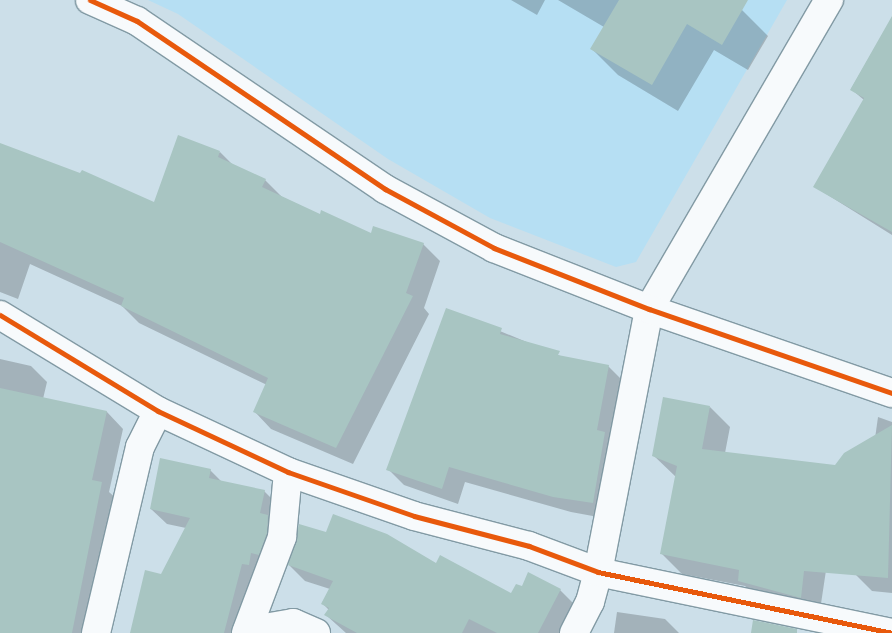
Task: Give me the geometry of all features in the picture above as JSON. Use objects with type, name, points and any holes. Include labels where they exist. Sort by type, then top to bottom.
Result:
[{"type":"street","points":[[90,0],[137,21],[385,189],[494,248],[649,309],[892,393]]},
{"type":"street","points":[[574,633],[590,602],[598,572],[649,309],[829,0]]},
{"type":"street","points":[[0,315],[158,411],[288,472],[414,516],[529,546],[598,572],[892,633]]},
{"type":"street","points":[[96,633],[140,447],[158,411]]},
{"type":"street","points":[[246,632],[282,537],[288,472]]},
{"type":"street","points":[[246,632],[293,623],[316,633]]},
{"type":"shaded area","points":[[148,0],[787,0],[636,262],[616,267],[490,218],[388,159],[178,14]]},
{"type":"building","points":[[619,0],[748,0],[722,45],[687,24],[652,85],[590,49]]},
{"type":"building","points":[[892,16],[892,232],[813,187],[864,98],[850,90]]},
{"type":"building","points":[[178,135],[220,151],[218,157],[266,179],[262,187],[320,214],[321,210],[371,233],[373,226],[424,243],[406,293],[413,296],[336,448],[253,412],[268,378],[121,306],[124,298],[0,242],[0,143],[80,173],[82,170],[154,202]]},
{"type":"building","points":[[446,308],[502,328],[500,334],[560,351],[558,355],[609,365],[597,430],[605,432],[593,503],[553,497],[449,467],[442,489],[386,470]]},
{"type":"building","points":[[0,388],[107,411],[92,480],[102,482],[72,633],[0,633]]},
{"type":"building","points":[[663,397],[710,406],[702,449],[835,465],[844,453],[892,425],[888,578],[804,571],[801,598],[738,581],[739,570],[660,554],[677,466],[652,456]]},
{"type":"building","points":[[160,458],[211,469],[209,478],[265,490],[260,513],[268,515],[267,533],[259,555],[251,553],[249,565],[242,564],[224,633],[130,633],[145,570],[161,574],[190,518],[150,509]]},
{"type":"building","points":[[333,514],[387,534],[436,563],[440,555],[511,593],[516,584],[522,586],[528,572],[561,589],[538,633],[497,633],[469,619],[462,633],[357,633],[324,615],[329,608],[321,604],[333,581],[288,565],[299,524],[326,532]]},
{"type":"building","points":[[753,620],[797,629],[797,633],[751,633]]},
{"type":"cycle path","points":[[90,0],[137,21],[385,189],[494,248],[649,309],[892,393]]},
{"type":"cycle path","points":[[0,315],[158,411],[288,472],[414,516],[529,546],[598,572],[892,633]]}]
